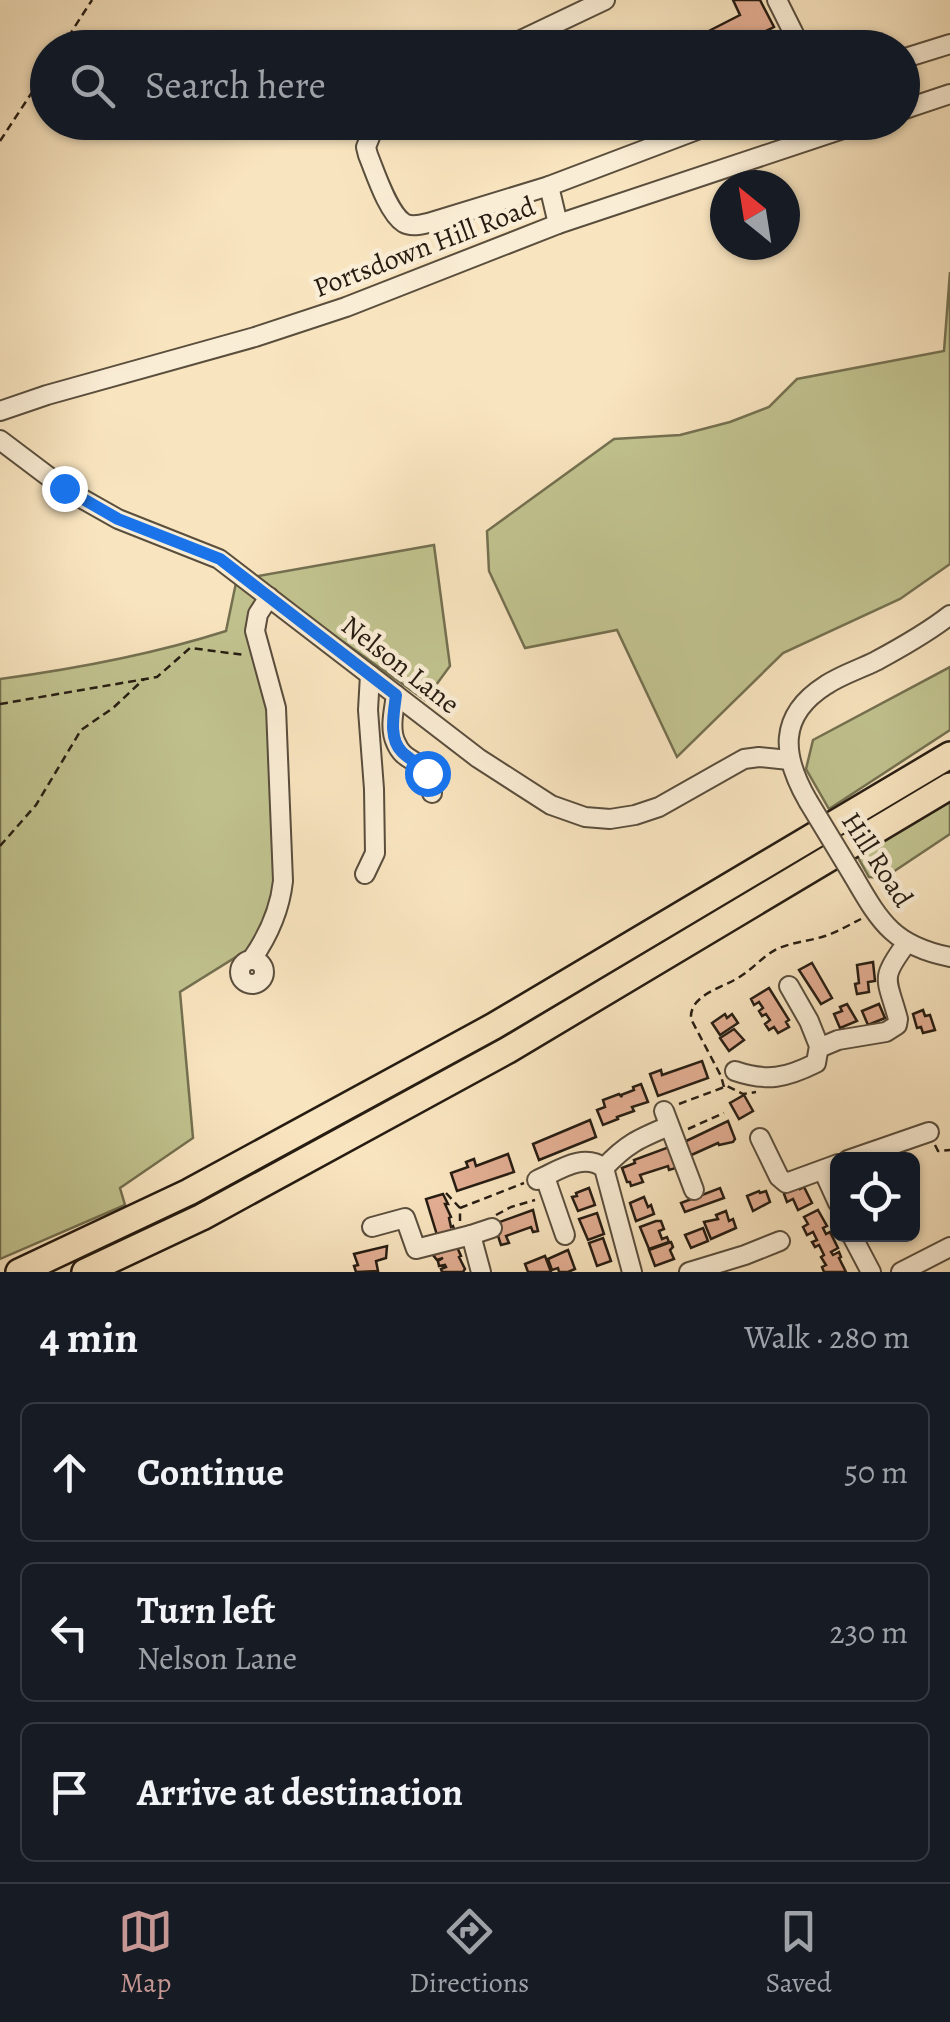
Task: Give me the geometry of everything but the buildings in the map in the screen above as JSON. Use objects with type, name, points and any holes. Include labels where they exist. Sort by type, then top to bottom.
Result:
[{"type":"highway","points":[[19,1272],[190,1192],[494,1026],[950,755]]},
{"type":"highway","points":[[85,1272],[202,1217],[508,1050],[950,786]]},
{"type":"street","points":[[542,30],[605,0]]},
{"type":"street","points":[[777,0],[792,30]]},
{"type":"street","points":[[920,53],[950,44]]},
{"type":"street","points":[[920,104],[950,94]]},
{"type":"street","points":[[369,140],[368,155],[391,206],[405,224],[414,226],[549,186],[670,140]]},
{"type":"street","name":"Portsdown Hill Road","points":[[0,411],[346,307],[558,224],[798,140]]},
{"type":"street","points":[[549,186],[558,224]]},
{"type":"street","name":"Nelson Lane","points":[[0,440],[64,488],[118,519],[220,559],[478,758],[550,805],[585,817],[610,819],[659,808],[744,759],[789,760]]},
{"type":"street","points":[[252,959],[266,939],[283,880],[276,708],[255,631],[258,614],[269,597]]},
{"type":"street","points":[[789,760],[788,737],[808,699],[827,684],[914,641],[950,615]]},
{"type":"street","points":[[365,874],[375,853],[370,675]]},
{"type":"street","points":[[396,695],[395,742],[425,769],[432,794]]},
{"type":"street","name":"Hill Road","points":[[789,760],[808,801],[870,904],[906,944],[950,957]]},
{"type":"street","points":[[818,1048],[838,1040],[886,1032],[897,1025],[887,974],[906,944]]},
{"type":"street","points":[[729,1079],[756,1085],[816,1063],[818,1048],[789,986]]},
{"type":"street","points":[[604,1168],[629,1144],[668,1123],[694,1190]]},
{"type":"street","points":[[871,1152],[929,1132]]},
{"type":"street","points":[[760,1138],[782,1181],[791,1182],[823,1169]]},
{"type":"street","points":[[565,1234],[552,1196],[541,1178],[578,1162],[598,1162],[604,1168],[632,1272]]},
{"type":"street","points":[[372,1227],[405,1218],[416,1249],[492,1228]]},
{"type":"street","points":[[467,1236],[481,1272]]},
{"type":"street","points":[[689,1272],[780,1241]]},
{"type":"street","points":[[855,1242],[871,1272]]},
{"type":"street","points":[[901,1272],[946,1249],[950,1269]]},
{"type":"path","points":[[73,30],[92,0]]},
{"type":"path","points":[[0,141],[30,95]]},
{"type":"path","points":[[0,704],[156,677],[190,648],[243,656],[256,653]]},
{"type":"path","points":[[0,846],[36,805],[81,730],[113,708],[144,679]]},
{"type":"path","points":[[729,1079],[721,1076],[692,1019],[690,1012],[694,1006],[783,946],[828,936],[860,919]]},
{"type":"path","points":[[729,1079],[727,1086],[743,1094],[756,1085]]},
{"type":"path","points":[[668,1123],[729,1079]]},
{"type":"path","points":[[668,1123],[696,1128],[724,1114]]},
{"type":"path","points":[[460,1208],[535,1176],[541,1178]]},
{"type":"path","points":[[446,1193],[460,1208],[460,1224],[467,1236]]},
{"type":"path","points":[[492,1228],[490,1220],[496,1214],[552,1196]]},
{"type":"green space","points":[[950,272],[950,564],[900,599],[783,653],[677,757],[617,630],[525,648],[489,571],[487,531],[614,439],[680,435],[730,422],[769,407],[797,379],[944,351]]},
{"type":"green space","points":[[434,545],[450,666],[425,700],[252,577]]},
{"type":"green space","points":[[237,578],[263,599],[279,930],[180,992],[193,1138],[120,1188],[125,1205],[0,1259],[0,679],[114,660],[226,631]]},
{"type":"green space","points":[[950,667],[950,730],[829,809],[806,769],[813,740]]},
{"type":"green space","points":[[950,799],[950,834],[884,878],[869,877],[856,854]]},
{"type":"route","points":[[64,488],[118,519],[220,559],[396,695],[395,742],[427,773]]}]
